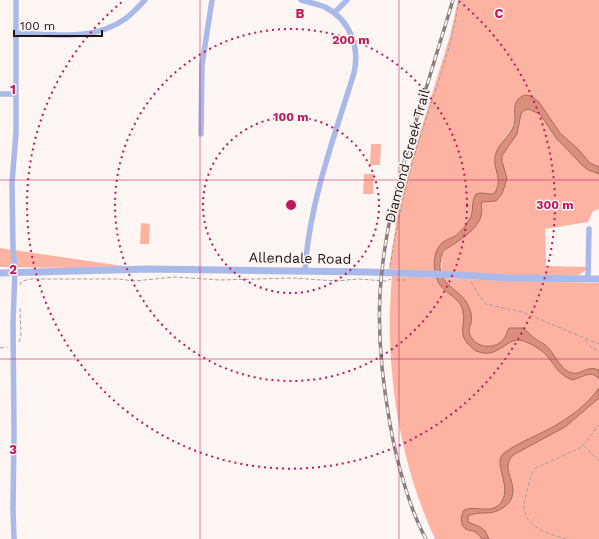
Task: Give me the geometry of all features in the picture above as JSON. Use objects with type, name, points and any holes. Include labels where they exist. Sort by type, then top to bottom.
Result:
[{"type":"street","points":[[14,539],[14,273],[12,183],[16,138],[16,0]]},
{"type":"street","points":[[16,34],[68,36],[99,31],[124,20],[145,0]]},
{"type":"street","points":[[201,134],[202,65],[212,0]]},
{"type":"street","points":[[301,0],[324,7],[334,13],[346,25],[352,36],[355,51],[355,65],[318,190],[306,252],[305,271]]},
{"type":"street","points":[[334,13],[347,0]]},
{"type":"street","points":[[0,94],[16,94]]},
{"type":"street","points":[[588,279],[589,229]]},
{"type":"street","name":"Allendale Road","points":[[0,273],[145,269],[305,271],[391,276],[431,274],[514,278],[599,279]]},
{"type":"path","name":"Diamond Creek Trail","points":[[391,276],[399,218],[406,185],[453,32],[459,0]]},
{"type":"path","points":[[20,286],[22,281],[31,279],[119,278],[134,280],[175,277],[220,280],[293,278],[336,281],[358,279],[386,281],[391,276],[396,280],[411,280]]},
{"type":"path","points":[[468,280],[474,285],[482,300],[486,304],[522,312],[599,344]]},
{"type":"path","points":[[0,348],[13,346],[19,343],[21,339],[20,305]]},
{"type":"path","points":[[585,339],[590,346],[599,352]]},
{"type":"path","points":[[566,539],[544,531],[532,524],[524,512],[530,477],[534,470],[540,466],[569,454],[583,446],[599,425]]},
{"type":"path","points":[[583,446],[599,461]]},
{"type":"shaded area","points":[[458,0],[599,0],[599,167],[590,162],[562,135],[543,108],[531,96],[517,102],[514,110],[514,124],[495,154],[499,180],[495,193],[491,195],[485,193],[473,202],[469,222],[463,230],[441,245],[435,265],[435,272],[389,269],[402,191],[450,36]]},
{"type":"shaded area","points":[[525,95],[531,96],[539,102],[560,133],[578,149],[590,163],[599,167],[599,174],[588,170],[582,165],[556,138],[540,114],[528,109],[523,111],[517,134],[502,156],[507,179],[502,194],[496,201],[482,202],[481,217],[478,223],[464,237],[443,252],[440,263],[441,273],[443,278],[460,295],[471,311],[469,332],[471,338],[475,342],[486,346],[497,345],[505,337],[509,328],[523,328],[548,348],[565,370],[572,373],[579,373],[587,369],[599,370],[599,379],[590,374],[572,380],[567,378],[556,368],[541,350],[529,343],[519,340],[513,341],[492,353],[476,351],[464,339],[464,317],[460,303],[440,285],[436,277],[434,260],[436,252],[444,242],[455,236],[461,230],[471,217],[473,201],[476,194],[495,193],[498,182],[495,166],[496,153],[514,125],[515,104]]},
{"type":"shaded area","points":[[528,109],[540,114],[556,138],[582,165],[588,170],[599,174],[599,209],[593,211],[588,222],[545,229],[546,266],[586,267],[586,270],[579,275],[522,276],[441,273],[442,254],[475,227],[482,213],[482,202],[488,202],[500,197],[502,194],[507,179],[502,156],[512,143],[520,122],[521,114],[523,111]]},
{"type":"shaded area","points":[[371,144],[381,144],[380,165],[370,165]]},
{"type":"shaded area","points":[[364,174],[374,174],[373,194],[363,194]]},
{"type":"shaded area","points":[[141,223],[150,224],[149,244],[140,244]]},
{"type":"shaded area","points":[[0,248],[143,269],[0,267]]},
{"type":"shaded area","points":[[392,276],[599,283],[599,539],[435,539],[422,508],[412,476],[403,443],[397,410],[392,377],[390,343]]},
{"type":"shaded area","points":[[599,388],[599,398],[565,427],[513,455],[509,460],[508,470],[513,491],[512,498],[508,504],[495,512],[477,513],[468,516],[468,522],[485,531],[489,539],[482,539],[475,532],[465,529],[462,524],[462,515],[464,510],[473,508],[495,508],[503,499],[505,492],[500,465],[502,455],[515,446],[548,430],[572,415],[593,396]]},
{"type":"railway","points":[[426,539],[414,513],[404,483],[390,424],[380,348],[379,309],[384,252],[396,194],[411,137],[453,0]]}]
